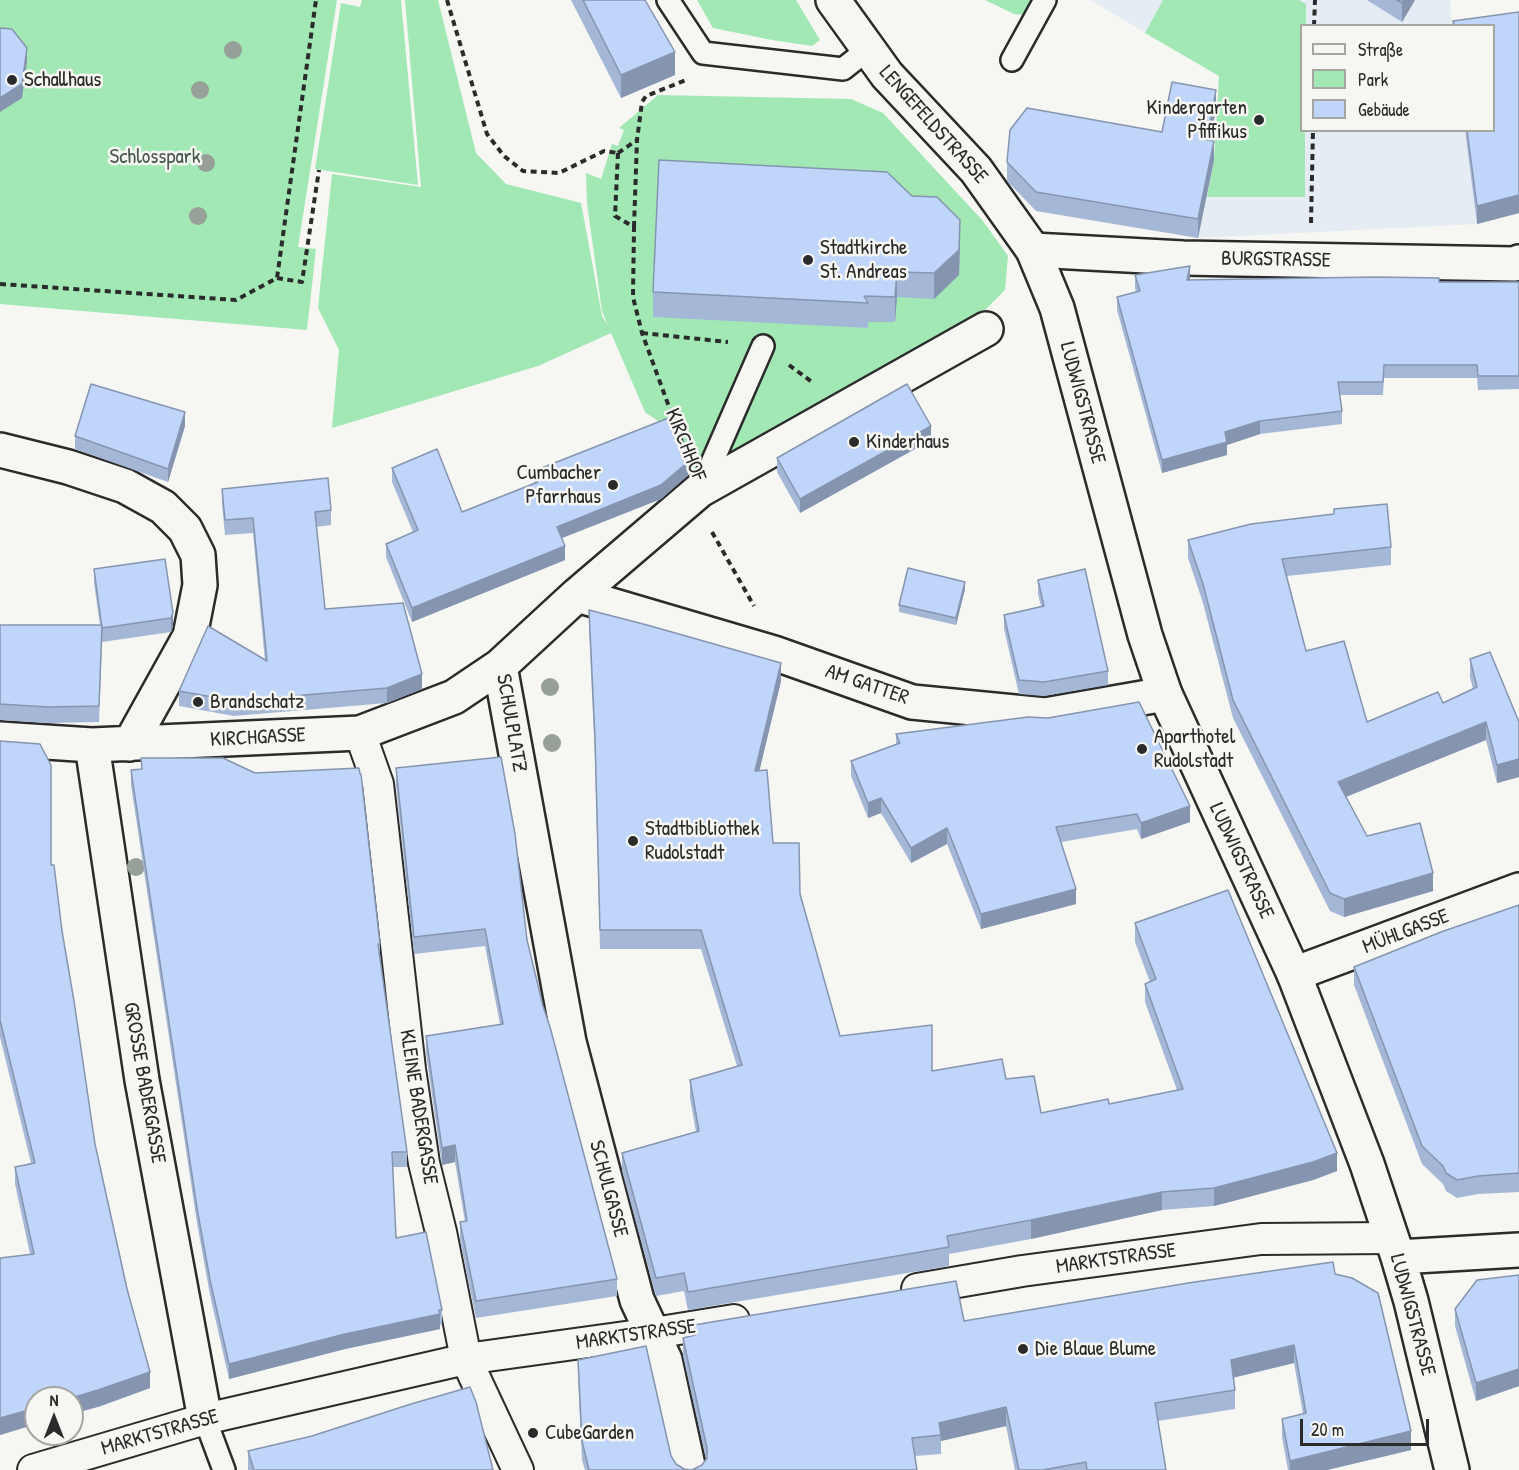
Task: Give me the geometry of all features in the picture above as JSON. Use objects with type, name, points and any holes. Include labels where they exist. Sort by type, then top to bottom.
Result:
[{"type":"street","name":"LENGEFELDSTRASSE","points":[[833,0],[887,75],[976,170],[1034,250]]},
{"type":"street","name":"BURGSTRASSE","points":[[1034,250],[1195,258],[1515,264],[1519,262]]},
{"type":"street","name":"LUDWIGSTRASSE","points":[[1034,250],[1057,308],[1145,635],[1165,694],[1294,974],[1367,1164],[1395,1248],[1452,1470]]},
{"type":"street","name":"KIRCHHOF","points":[[698,492],[986,329]]},
{"type":"street","points":[[0,450],[68,467],[125,486],[163,507],[185,529],[198,555],[200,585],[190,636],[130,744]]},
{"type":"street","name":"SCHULPLATZ","points":[[569,1042],[500,666],[578,595],[698,492]]},
{"type":"street","name":"AM GATTER","points":[[578,595],[774,653],[912,702],[1045,715],[1165,694]]},
{"type":"street","name":"KIRCHGASSE","points":[[0,739],[92,745],[360,733],[454,697],[500,666]]},
{"type":"street","name":"KLEINE BADERGASSE","points":[[360,733],[378,784],[410,1069],[424,1163],[441,1232],[466,1359],[518,1470]]},
{"type":"street","name":"GROSSE BADERGASSE","points":[[92,745],[142,1080],[205,1419]]},
{"type":"street","name":"MÜHLGASSE","points":[[1294,974],[1519,890]]},
{"type":"street","name":"SCHULGASSE","points":[[569,1042],[637,1300],[665,1360],[689,1470]]},
{"type":"street","name":"MARKTSTRASSE","points":[[896,1293],[1022,1272],[1262,1239],[1395,1248]]},
{"type":"street","points":[[1395,1248],[1519,1250]]},
{"type":"street","name":"MARKTSTRASSE","points":[[33,1470],[205,1419],[466,1359],[758,1316]]},
{"type":"lane","points":[[668,0],[703,53],[843,69],[867,50]]},
{"type":"lane","points":[[1012,60],[1045,0]]},
{"type":"lane","points":[[698,492],[763,346]]},
{"type":"lane","points":[[205,1419],[224,1470]]},
{"type":"path","points":[[277,278],[316,0]]},
{"type":"path","points":[[447,0],[487,134],[504,156],[523,171],[559,172],[604,151],[618,153],[637,140]]},
{"type":"path","points":[[1314,24],[1315,0]]},
{"type":"path","name":"KIRCHHOF","points":[[698,492],[642,333],[633,297],[637,140],[642,102],[646,96],[688,80],[703,53]]},
{"type":"path","points":[[1311,226],[1313,132]]},
{"type":"path","points":[[618,153],[615,216],[634,228]]},
{"type":"path","points":[[0,284],[236,300],[277,278],[302,282],[319,170]]},
{"type":"path","points":[[642,333],[763,346],[818,386]]},
{"type":"path","points":[[698,492],[702,514],[771,637],[774,653]]},
{"type":"shaded area","name":"Kindergarten Pfiffikus","points":[[1090,0],[1450,0],[1452,24],[1300,24],[1300,132],[1465,132],[1477,224],[1198,238],[1214,160],[1219,76]]},
{"type":"green space","name":"Schlosspark","points":[[0,0],[337,0],[298,247],[316,249],[307,330],[0,304]]},
{"type":"green space","points":[[362,0],[401,0],[418,185],[315,169],[341,3],[360,7]]},
{"type":"green space","points":[[405,0],[438,0],[476,153],[506,184],[581,203],[602,316],[608,326],[602,311],[587,203],[586,173],[601,179],[612,144],[618,146],[624,130],[619,128],[658,95],[851,99],[883,113],[983,221],[1008,256],[1005,290],[980,315],[689,475],[671,430],[645,412],[611,333],[538,366],[332,428],[339,350],[318,308],[332,174],[421,187]]},
{"type":"green space","points":[[697,0],[796,0],[820,40],[812,46],[713,28]]},
{"type":"green space","points":[[985,0],[1047,0],[1035,16],[1014,14]]},
{"type":"green space","points":[[1163,0],[1299,0],[1306,4],[1306,24],[1300,24],[1300,132],[1305,132],[1305,197],[1207,197],[1214,160],[1219,76],[1145,33]]},
{"type":"building","points":[[583,0],[645,0],[675,52],[621,75]]},
{"type":"building","points":[[1519,12],[1519,195],[1477,206],[1467,132],[1495,132],[1495,24],[1454,24],[1453,21]]},
{"type":"building","name":"Schallhaus","points":[[0,28],[12,29],[27,48],[22,84],[0,98]]},
{"type":"building","points":[[1172,82],[1216,90],[1207,140],[1214,141],[1198,219],[1036,192],[1007,162],[1010,130],[1027,108],[1162,132]]},
{"type":"building","name":"Stadtkirche St. Andreas","points":[[659,160],[887,172],[912,196],[937,197],[960,220],[959,250],[934,273],[897,272],[895,297],[864,296],[868,303],[653,292]]},
{"type":"building","points":[[1190,266],[1187,280],[1376,277],[1439,278],[1439,282],[1519,282],[1519,376],[1478,376],[1477,365],[1384,365],[1383,382],[1338,382],[1342,411],[1260,421],[1225,432],[1227,442],[1162,460],[1117,297],[1140,291],[1135,275]]},
{"type":"building","points":[[91,384],[185,412],[168,469],[75,436]]},
{"type":"building","points":[[907,384],[931,426],[800,499],[777,458]]},
{"type":"building","points":[[671,417],[688,462],[661,485],[557,527],[565,546],[412,608],[386,544],[418,530],[392,468],[437,449],[462,512],[538,482],[534,471]]},
{"type":"building","points":[[328,478],[331,510],[315,512],[325,609],[403,603],[422,674],[387,688],[234,701],[179,691],[208,626],[267,661],[253,518],[225,520],[222,489]]},
{"type":"building","points":[[1387,504],[1391,547],[1282,559],[1306,651],[1344,641],[1367,722],[1438,692],[1443,703],[1477,687],[1470,659],[1490,652],[1519,722],[1519,759],[1497,765],[1486,722],[1338,782],[1367,836],[1420,823],[1433,873],[1344,899],[1330,893],[1233,700],[1203,584],[1188,540],[1251,524],[1334,514],[1334,509]]},
{"type":"building","points":[[165,559],[173,613],[171,618],[102,628],[94,569]]},
{"type":"building","points":[[908,568],[965,582],[956,618],[899,605]]},
{"type":"building","points":[[1085,569],[1108,671],[1044,682],[1019,680],[1004,615],[1044,606],[1038,580]]},
{"type":"building","points":[[589,610],[781,663],[755,771],[767,770],[773,843],[799,843],[800,894],[840,1036],[932,1025],[932,1071],[1002,1059],[1006,1079],[1034,1076],[1041,1113],[1108,1099],[1109,1104],[1183,1089],[1145,984],[1156,979],[1135,923],[1228,890],[1337,1153],[1313,1162],[1214,1188],[1162,1192],[947,1236],[949,1247],[688,1292],[684,1273],[656,1278],[622,1153],[699,1131],[690,1080],[742,1065],[701,930],[600,930]]},
{"type":"building","points":[[0,625],[102,625],[99,706],[48,707],[0,704]]},
{"type":"building","points":[[1139,702],[1190,806],[1141,823],[1137,814],[1056,827],[1076,889],[981,914],[947,828],[911,848],[881,798],[868,803],[851,761],[900,743],[896,734],[1028,717],[1048,718]]},
{"type":"building","points":[[0,741],[40,744],[51,765],[51,865],[54,865],[95,1144],[127,1289],[150,1372],[84,1394],[84,1386],[24,1386],[24,1411],[0,1418],[0,1258],[34,1254],[15,1167],[35,1163],[0,1020]]},
{"type":"building","points":[[501,757],[515,834],[527,940],[617,1279],[476,1301],[460,1222],[467,1221],[455,1145],[442,1148],[426,1036],[503,1024],[485,929],[414,937],[396,768]]},
{"type":"building","points":[[141,758],[223,758],[255,773],[359,768],[380,944],[378,944],[407,1152],[392,1152],[396,1238],[426,1232],[442,1310],[439,1310],[440,1314],[345,1334],[229,1364],[197,1208],[131,770],[142,769]]},
{"type":"building","points":[[1519,905],[1519,1173],[1457,1180],[1446,1173],[1443,1166],[1422,1146],[1354,967],[1441,932]]},
{"type":"building","points":[[1333,1262],[1335,1274],[1352,1278],[1378,1293],[1411,1431],[1290,1461],[1282,1419],[1306,1413],[1294,1345],[1231,1360],[1235,1390],[1155,1403],[1166,1470],[1087,1470],[1086,1462],[1043,1470],[1019,1470],[1006,1407],[939,1423],[941,1435],[912,1438],[917,1470],[692,1470],[702,1465],[707,1458],[707,1448],[683,1338],[695,1335],[694,1325],[956,1281],[964,1321],[1188,1283]]},
{"type":"building","points":[[1519,1275],[1519,1369],[1476,1383],[1455,1309],[1477,1280]]},
{"type":"building","points":[[646,1346],[671,1456],[676,1464],[684,1469],[692,1470],[589,1470],[582,1441],[578,1360]]},
{"type":"building","points":[[470,1387],[493,1470],[254,1470],[248,1451],[312,1436]]},
{"type":"place","name":"Schallhaus","points":[[12,80]]},
{"type":"place","name":"Kindergarten Pfiffikus","points":[[1259,120]]},
{"type":"place","name":"Stadtkirche St. Andreas","points":[[808,260]]},
{"type":"place","name":"Kinderhaus","points":[[854,442]]},
{"type":"place","name":"Cumbacher Pfarrhaus","points":[[613,485]]},
{"type":"place","name":"Brandschatz","points":[[198,702]]},
{"type":"place","name":"Aparthotel Rudolstadt","points":[[1142,749]]},
{"type":"place","name":"Stadtbibliothek Rudolstadt","points":[[633,841]]},
{"type":"place","name":"Die Blaue Blume","points":[[1023,1349]]},
{"type":"place","name":"CubeGarden","points":[[533,1433]]}]
